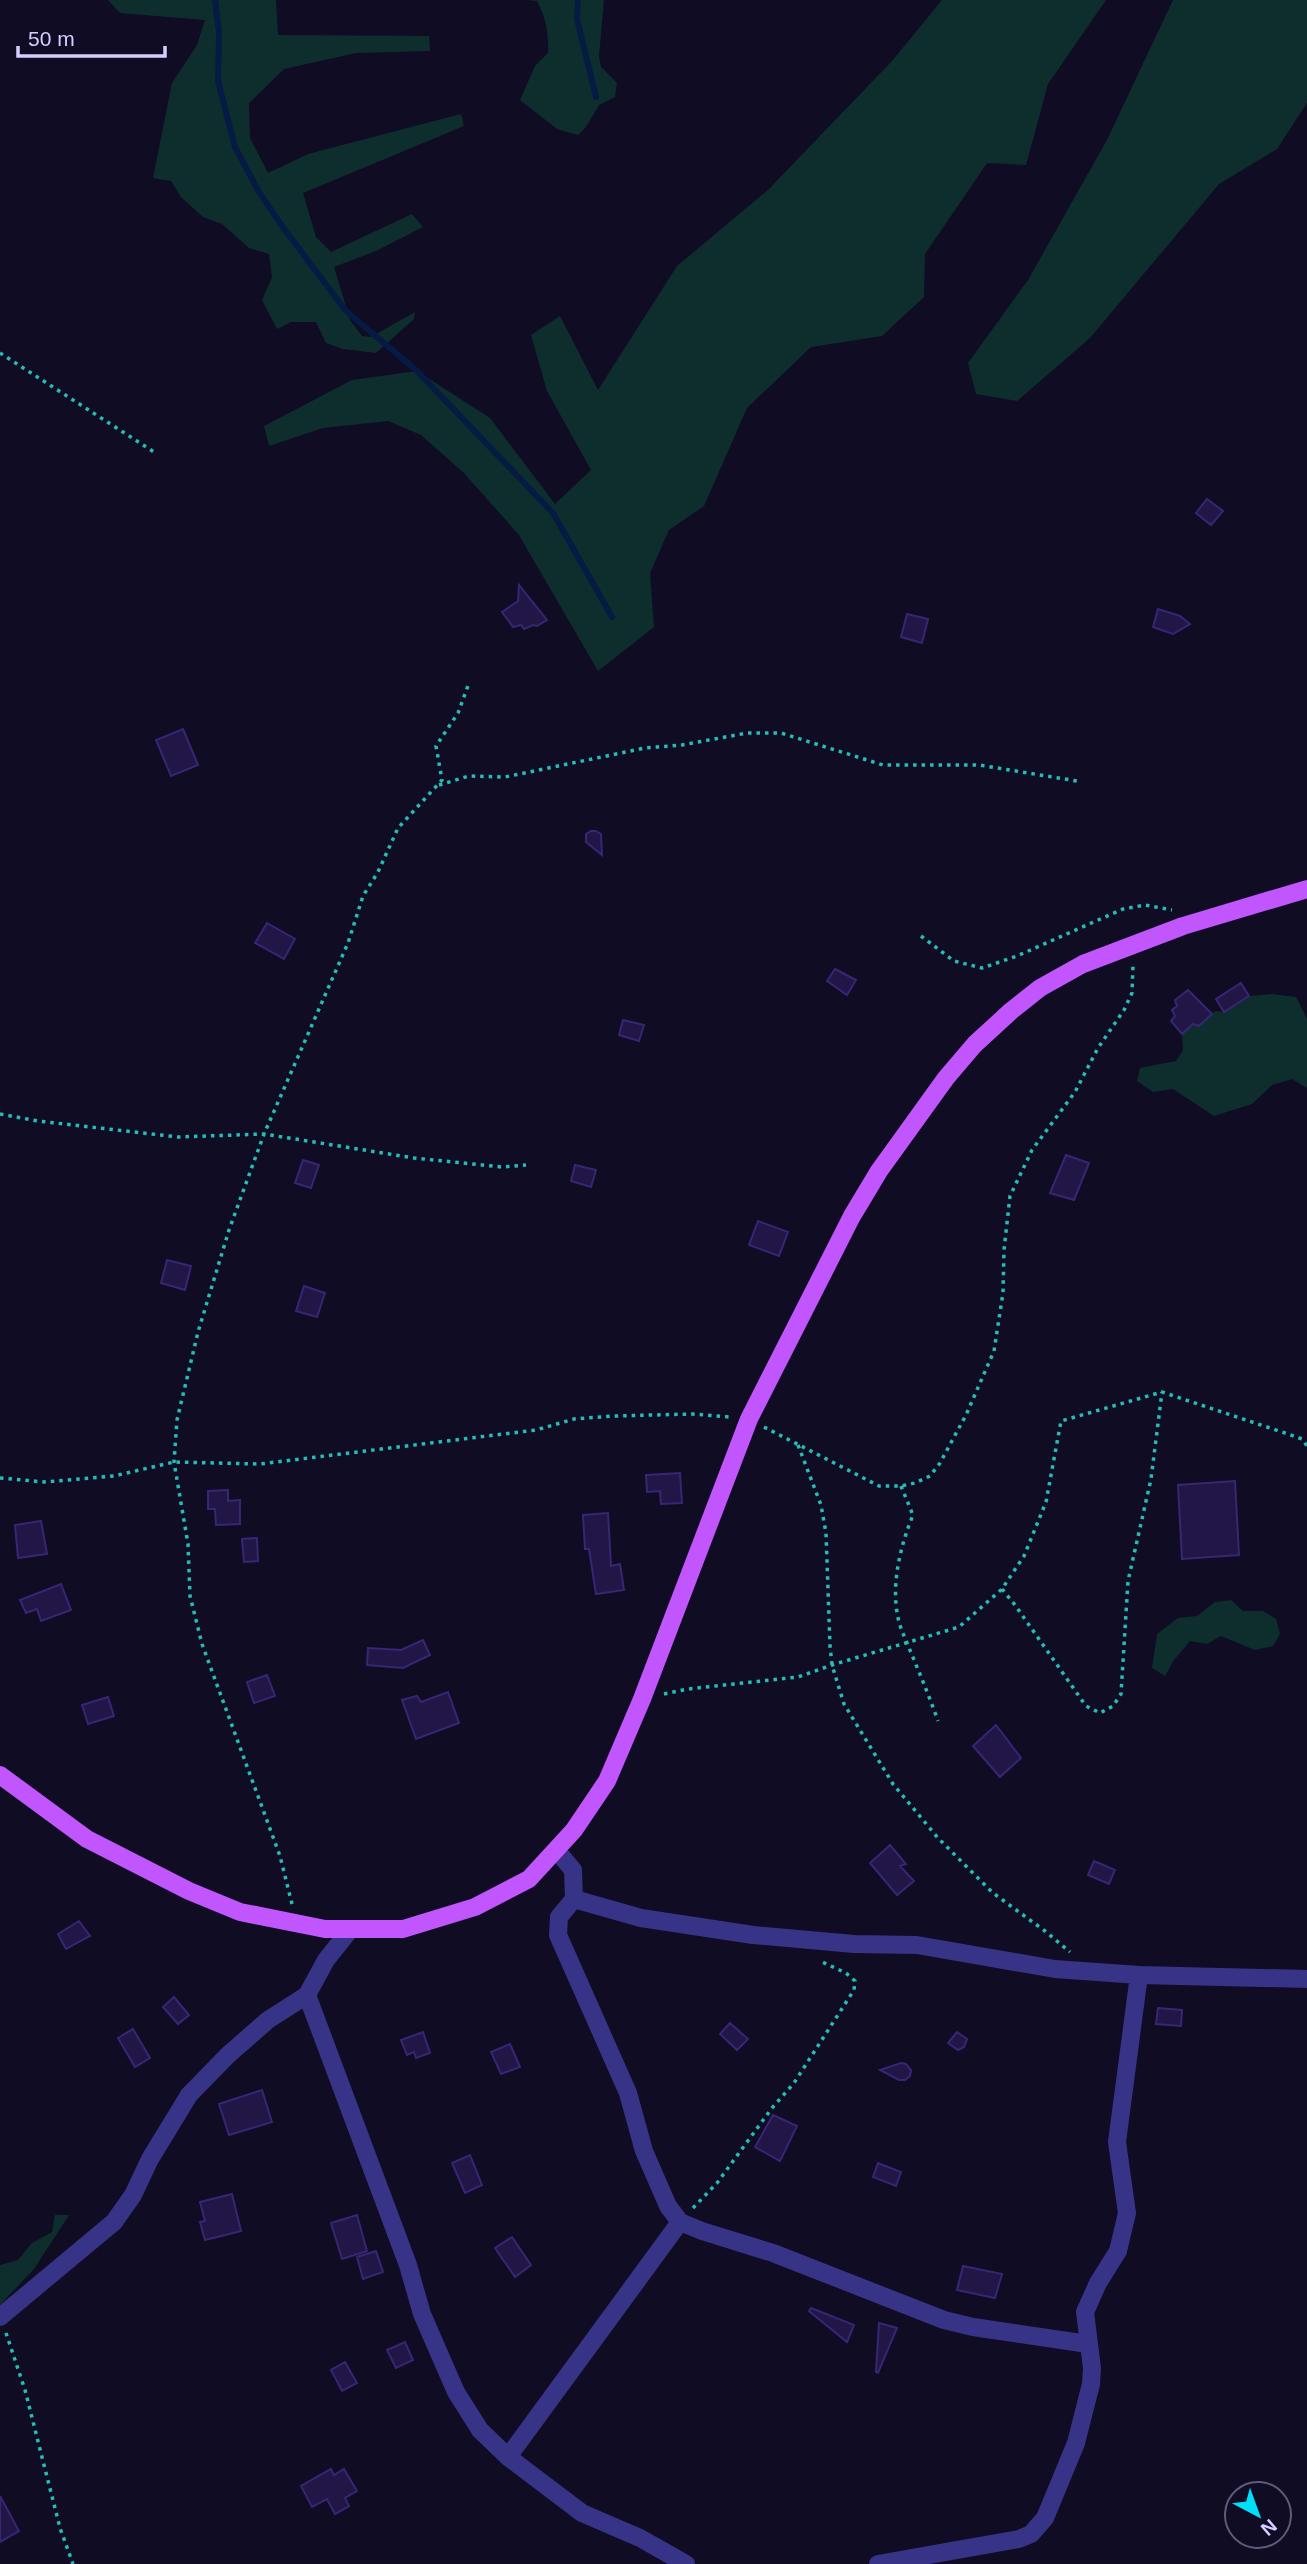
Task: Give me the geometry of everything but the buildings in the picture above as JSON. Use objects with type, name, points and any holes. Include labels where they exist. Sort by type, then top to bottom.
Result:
[{"type":"main road","points":[[0,1775],[88,1839],[189,1891],[240,1912],[325,1929],[403,1929],[475,1907],[529,1879],[557,1851],[607,1781],[642,1699],[749,1419],[852,1216],[879,1171],[946,1078],[975,1044],[1040,988],[1083,964],[1183,926],[1307,890]]},
{"type":"street","points":[[557,1851],[573,1870],[574,1899],[559,1917],[558,1935],[628,2093],[644,2151],[668,2206],[680,2222],[693,2229],[796,2261],[944,2320],[973,2327],[1088,2344]]},
{"type":"street","points":[[574,1899],[641,1918],[753,1935],[854,1944],[917,1945],[1055,1969],[1139,1975],[1307,1979]]},
{"type":"street","points":[[3,2315],[114,2222],[133,2195],[150,2159],[189,2095],[228,2055],[268,2020],[307,1995],[326,1960],[350,1930]]},
{"type":"street","points":[[878,2564],[1019,2539],[1031,2534],[1045,2518],[1076,2443],[1091,2384],[1092,2368],[1085,2312],[1098,2283],[1118,2251],[1127,2213],[1117,2142],[1139,1975]]},
{"type":"street","points":[[307,1995],[408,2266],[422,2314],[456,2392],[480,2430],[508,2457],[582,2513],[640,2538],[686,2564]]},
{"type":"street","points":[[508,2457],[680,2222]]},
{"type":"path","points":[[0,353],[154,452]]},
{"type":"path","points":[[296,1923],[280,1856],[202,1644],[190,1596],[188,1544],[174,1462],[177,1420],[198,1332],[229,1230],[264,1134],[348,943],[363,896],[378,872],[398,828],[442,780],[436,746],[458,713],[469,683]]},
{"type":"path","points":[[437,785],[469,776],[505,777],[645,748],[682,745],[747,733],[781,733],[883,765],[979,765],[1077,781]]},
{"type":"path","points":[[921,936],[954,961],[982,968],[1017,956],[1122,909],[1145,905],[1171,910],[1183,926]]},
{"type":"path","points":[[0,1478],[44,1482],[114,1476],[174,1462],[260,1464],[467,1440],[536,1430],[574,1419],[692,1414],[749,1419],[879,1486],[901,1486],[930,1476],[966,1415],[994,1351],[1003,1293],[1010,1196],[1032,1150],[1075,1092],[1098,1048],[1124,1010],[1132,993],[1134,944]]},
{"type":"path","points":[[0,1114],[38,1122],[178,1138],[264,1134],[414,1158],[502,1167],[526,1165]]},
{"type":"path","points":[[642,1699],[688,1689],[798,1677],[959,1627],[1002,1589],[1024,1556],[1046,1502],[1061,1422],[1162,1392],[1302,1439],[1307,1446]]},
{"type":"path","points":[[1002,1589],[1086,1706],[1100,1713],[1113,1706],[1121,1694],[1128,1581],[1151,1479],[1162,1392]]},
{"type":"path","points":[[797,1443],[821,1505],[826,1533],[832,1665],[844,1704],[893,1784],[930,1829],[993,1893],[1045,1931],[1091,1970]]},
{"type":"path","points":[[901,1486],[913,1515],[901,1549],[896,1580],[902,1629],[938,1721]]},
{"type":"path","points":[[680,2222],[717,2183],[772,2108],[794,2083],[854,1990],[855,1981],[846,1973],[818,1960]]},
{"type":"path","points":[[3,2315],[6,2336],[25,2390],[60,2528],[73,2564]]},
{"type":"green space","points":[[108,0],[276,0],[278,35],[429,36],[430,51],[356,53],[284,69],[249,103],[250,138],[268,173],[308,154],[461,114],[464,126],[303,193],[316,237],[331,252],[412,214],[423,227],[376,251],[334,267],[350,320],[362,336],[371,337],[415,312],[414,319],[376,353],[343,349],[326,343],[316,322],[291,322],[277,329],[262,300],[272,277],[269,254],[249,248],[222,224],[203,217],[181,197],[171,181],[153,178],[172,83],[197,45],[205,20],[120,13]]},
{"type":"green space","points":[[528,0],[604,0],[599,56],[601,67],[617,83],[615,97],[599,105],[578,135],[557,129],[520,100],[535,66],[548,53],[543,14],[537,1]]},
{"type":"green space","points":[[942,0],[1106,0],[1048,84],[1026,165],[987,163],[925,254],[924,297],[882,336],[811,347],[747,408],[704,506],[669,530],[650,573],[654,627],[598,671],[519,535],[464,473],[421,435],[388,421],[323,428],[269,446],[264,426],[352,380],[417,371],[490,418],[555,504],[591,470],[547,391],[531,335],[560,316],[598,390],[677,266],[768,190],[892,61]]},
{"type":"green space","points":[[1173,0],[1307,0],[1307,103],[1277,149],[1219,184],[1090,338],[1017,401],[976,394],[968,363],[1028,280],[1107,140]]},
{"type":"green space","points":[[1272,994],[1296,997],[1307,1019],[1307,1088],[1292,1079],[1272,1085],[1252,1104],[1214,1116],[1173,1089],[1153,1092],[1137,1081],[1140,1068],[1176,1061],[1183,1050],[1182,1034],[1193,1024],[1199,1026],[1215,1011],[1224,1012],[1249,996]]},
{"type":"green space","points":[[1231,1600],[1243,1611],[1263,1611],[1276,1619],[1280,1634],[1273,1646],[1255,1650],[1221,1636],[1207,1644],[1190,1641],[1165,1676],[1152,1668],[1157,1634],[1178,1618],[1197,1616],[1215,1602]]},
{"type":"green space","points":[[55,2215],[69,2215],[34,2269],[0,2305],[0,2265],[18,2260],[32,2243],[52,2232]]},
{"type":"waterway","points":[[215,0],[219,32],[218,81],[235,147],[259,192],[346,311],[416,370],[553,513],[612,617]]},
{"type":"waterway","points":[[578,0],[577,19],[596,97]]}]
